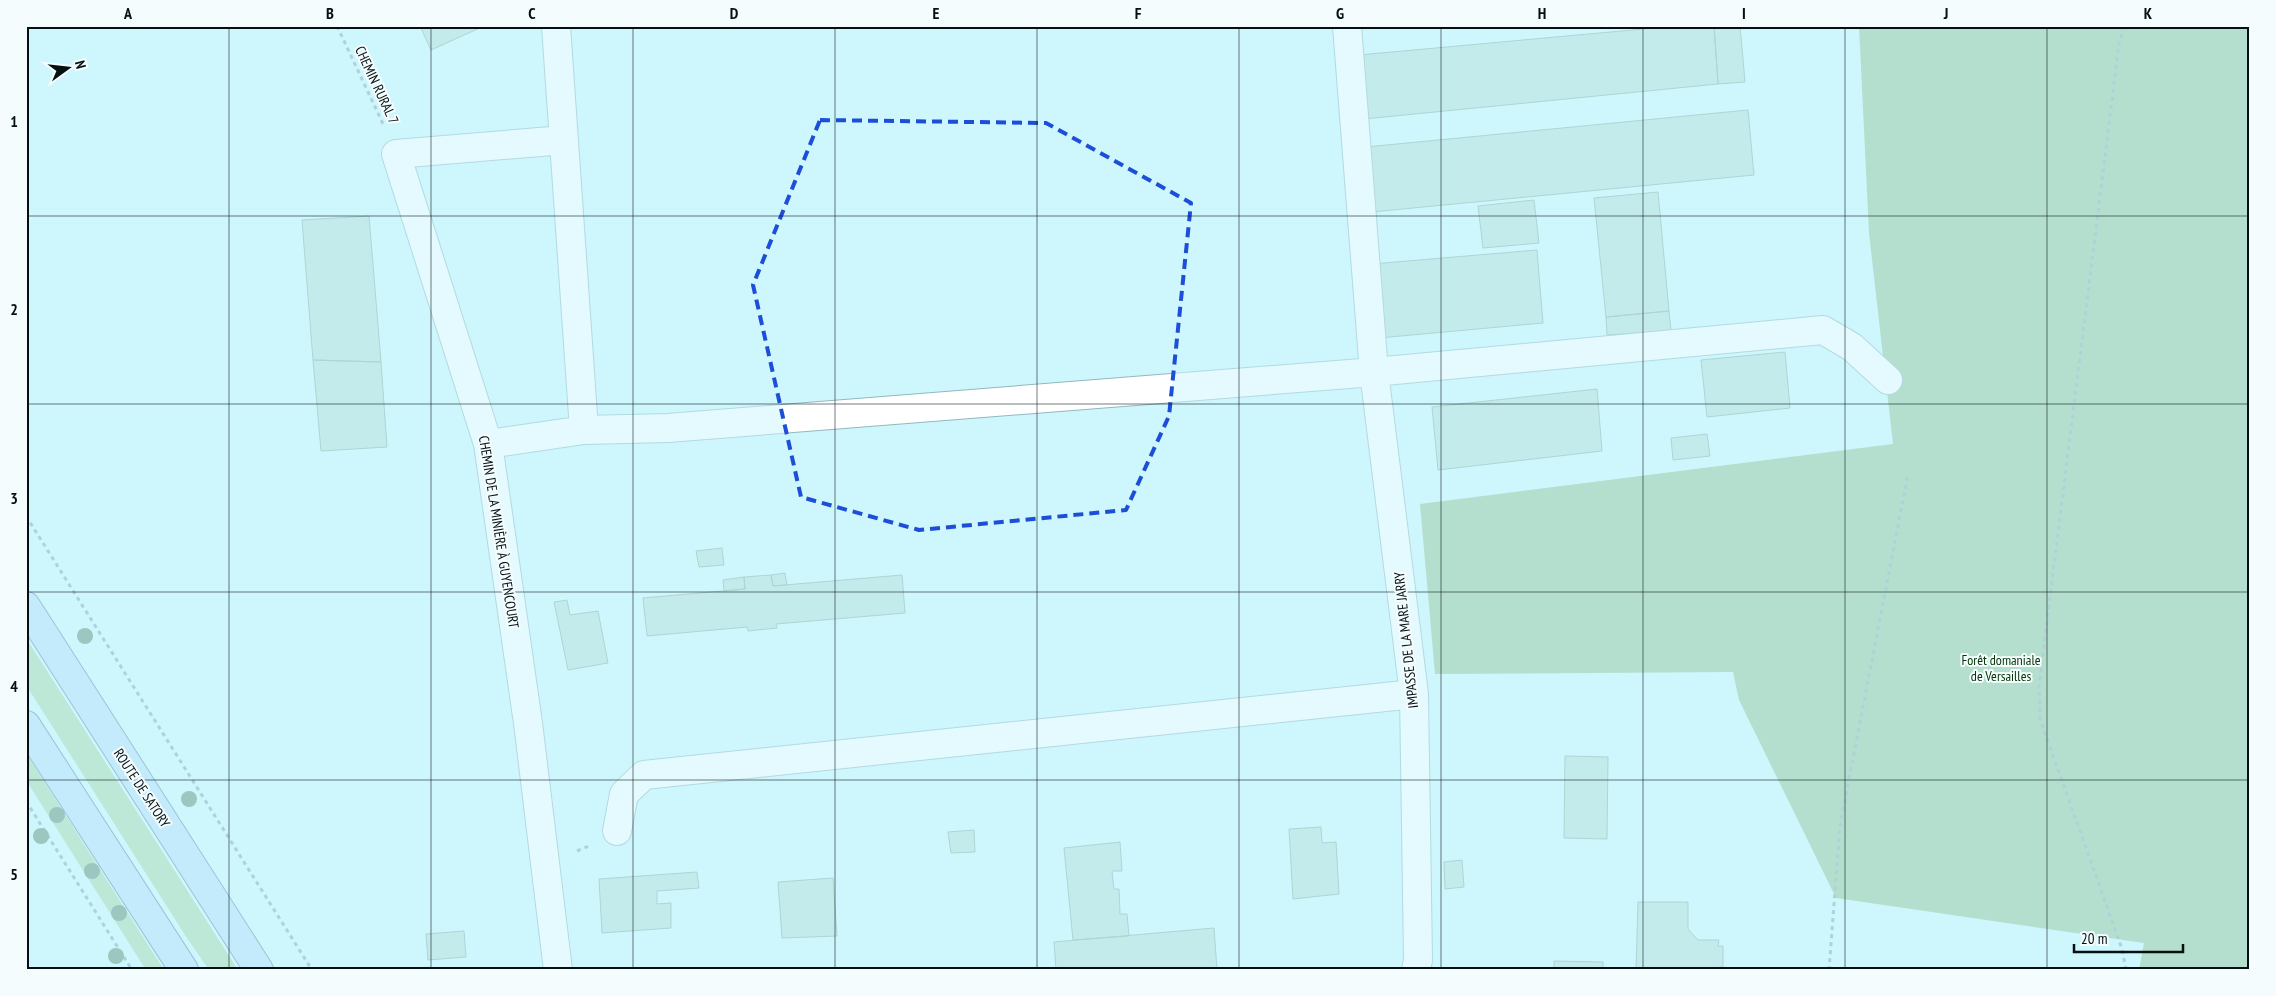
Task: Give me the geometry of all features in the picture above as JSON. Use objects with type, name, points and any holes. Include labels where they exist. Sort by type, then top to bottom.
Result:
[{"type":"main road","name":"ROUTE DE SATORY","points":[[26,606],[258,970]]},
{"type":"main road","points":[[26,725],[184,970]]},
{"type":"street","points":[[556,26],[584,430]]},
{"type":"street","name":"IMPASSE DE LA MARE JARRY","points":[[1346,26],[1374,372],[1414,694],[1418,960],[1416,970]]},
{"type":"street","points":[[396,154],[564,140]]},
{"type":"street","name":"CHEMIN DE LA MINIÈRE À GUYENCOURT","points":[[396,154],[488,444],[528,723],[558,970]]},
{"type":"street","points":[[488,444],[584,430],[668,428],[1374,372],[1823,330],[1852,347],[1888,380]]},
{"type":"street","points":[[617,831],[624,794],[644,775],[1414,694]]},
{"type":"path","name":"CHEMIN RURAL 7","points":[[337,26],[396,154]]},
{"type":"path","points":[[2124,26],[2119,44],[2039,686],[2040,719],[2122,949],[2126,970]]},
{"type":"path","points":[[1829,970],[1840,826],[1908,474]]},
{"type":"path","points":[[26,516],[312,970]]},
{"type":"path","points":[[26,801],[132,970]]},
{"type":"path","points":[[544,856],[581,850],[617,831]]},
{"type":"highlighted area","points":[[820,120],[1046,123],[1191,203],[1169,416],[1126,510],[919,530],[801,497],[753,285]]},
{"type":"green space","name":"Forêt domaniale de Versailles","points":[[1859,26],[2250,26],[2250,970],[2139,970],[2144,943],[1836,898],[1739,700],[1733,672],[1435,674],[1420,504],[1893,444],[1869,233]]},
{"type":"green space","points":[[26,638],[238,970],[209,970],[187,938],[26,685]]},
{"type":"green space","points":[[26,753],[164,970],[146,970],[26,780]]},
{"type":"building","points":[[420,26],[484,26],[431,50]]},
{"type":"building","points":[[1676,26],[1714,26],[1718,84],[1364,119],[1359,55]]},
{"type":"building","points":[[1714,26],[1740,26],[1745,82],[1718,84]]},
{"type":"building","points":[[1748,110],[1754,175],[1372,212],[1366,147]]},
{"type":"building","points":[[1658,192],[1669,311],[1606,317],[1594,198]]},
{"type":"building","points":[[1534,200],[1539,243],[1483,248],[1478,206]]},
{"type":"building","points":[[369,216],[381,362],[313,360],[302,220]]},
{"type":"building","points":[[1537,250],[1543,323],[1379,338],[1372,264]]},
{"type":"building","points":[[1669,311],[1671,331],[1607,335],[1606,317]]},
{"type":"building","points":[[1785,352],[1790,408],[1707,417],[1701,360]]},
{"type":"building","points":[[313,360],[381,362],[387,447],[321,451]]},
{"type":"building","points":[[1597,389],[1602,451],[1438,470],[1432,407]]},
{"type":"building","points":[[1707,434],[1710,456],[1673,460],[1671,438]]},
{"type":"building","points":[[722,548],[724,565],[699,567],[696,551]]},
{"type":"building","points":[[785,573],[787,585],[773,586],[771,575]]},
{"type":"building","points":[[771,575],[773,586],[902,575],[905,613],[776,624],[777,628],[748,631],[747,627],[647,636],[643,598],[745,589],[744,577]]},
{"type":"building","points":[[744,577],[745,589],[724,591],[723,580]]},
{"type":"building","points":[[567,600],[570,615],[598,611],[608,663],[568,670],[554,602]]},
{"type":"building","points":[[1565,756],[1608,757],[1607,839],[1564,838]]},
{"type":"building","points":[[1321,827],[1322,843],[1336,842],[1339,894],[1293,899],[1289,829]]},
{"type":"building","points":[[974,830],[975,852],[951,853],[948,832]]},
{"type":"building","points":[[1120,842],[1122,871],[1112,871],[1114,889],[1119,889],[1120,914],[1127,914],[1129,936],[1073,940],[1064,848]]},
{"type":"building","points":[[1462,860],[1464,887],[1445,889],[1444,862]]},
{"type":"building","points":[[697,872],[699,888],[657,891],[657,904],[671,903],[671,928],[602,933],[599,879]]},
{"type":"building","points":[[833,878],[837,936],[782,938],[778,882]]},
{"type":"building","points":[[1638,902],[1688,902],[1688,929],[1698,940],[1719,940],[1718,946],[1723,946],[1723,967],[1719,967],[1719,970],[1636,970]]},
{"type":"building","points":[[1214,928],[1217,970],[1056,970],[1054,942]]},
{"type":"building","points":[[464,931],[466,957],[428,960],[426,934]]},
{"type":"building","points":[[1554,961],[1603,962],[1603,970],[1554,970]]}]
